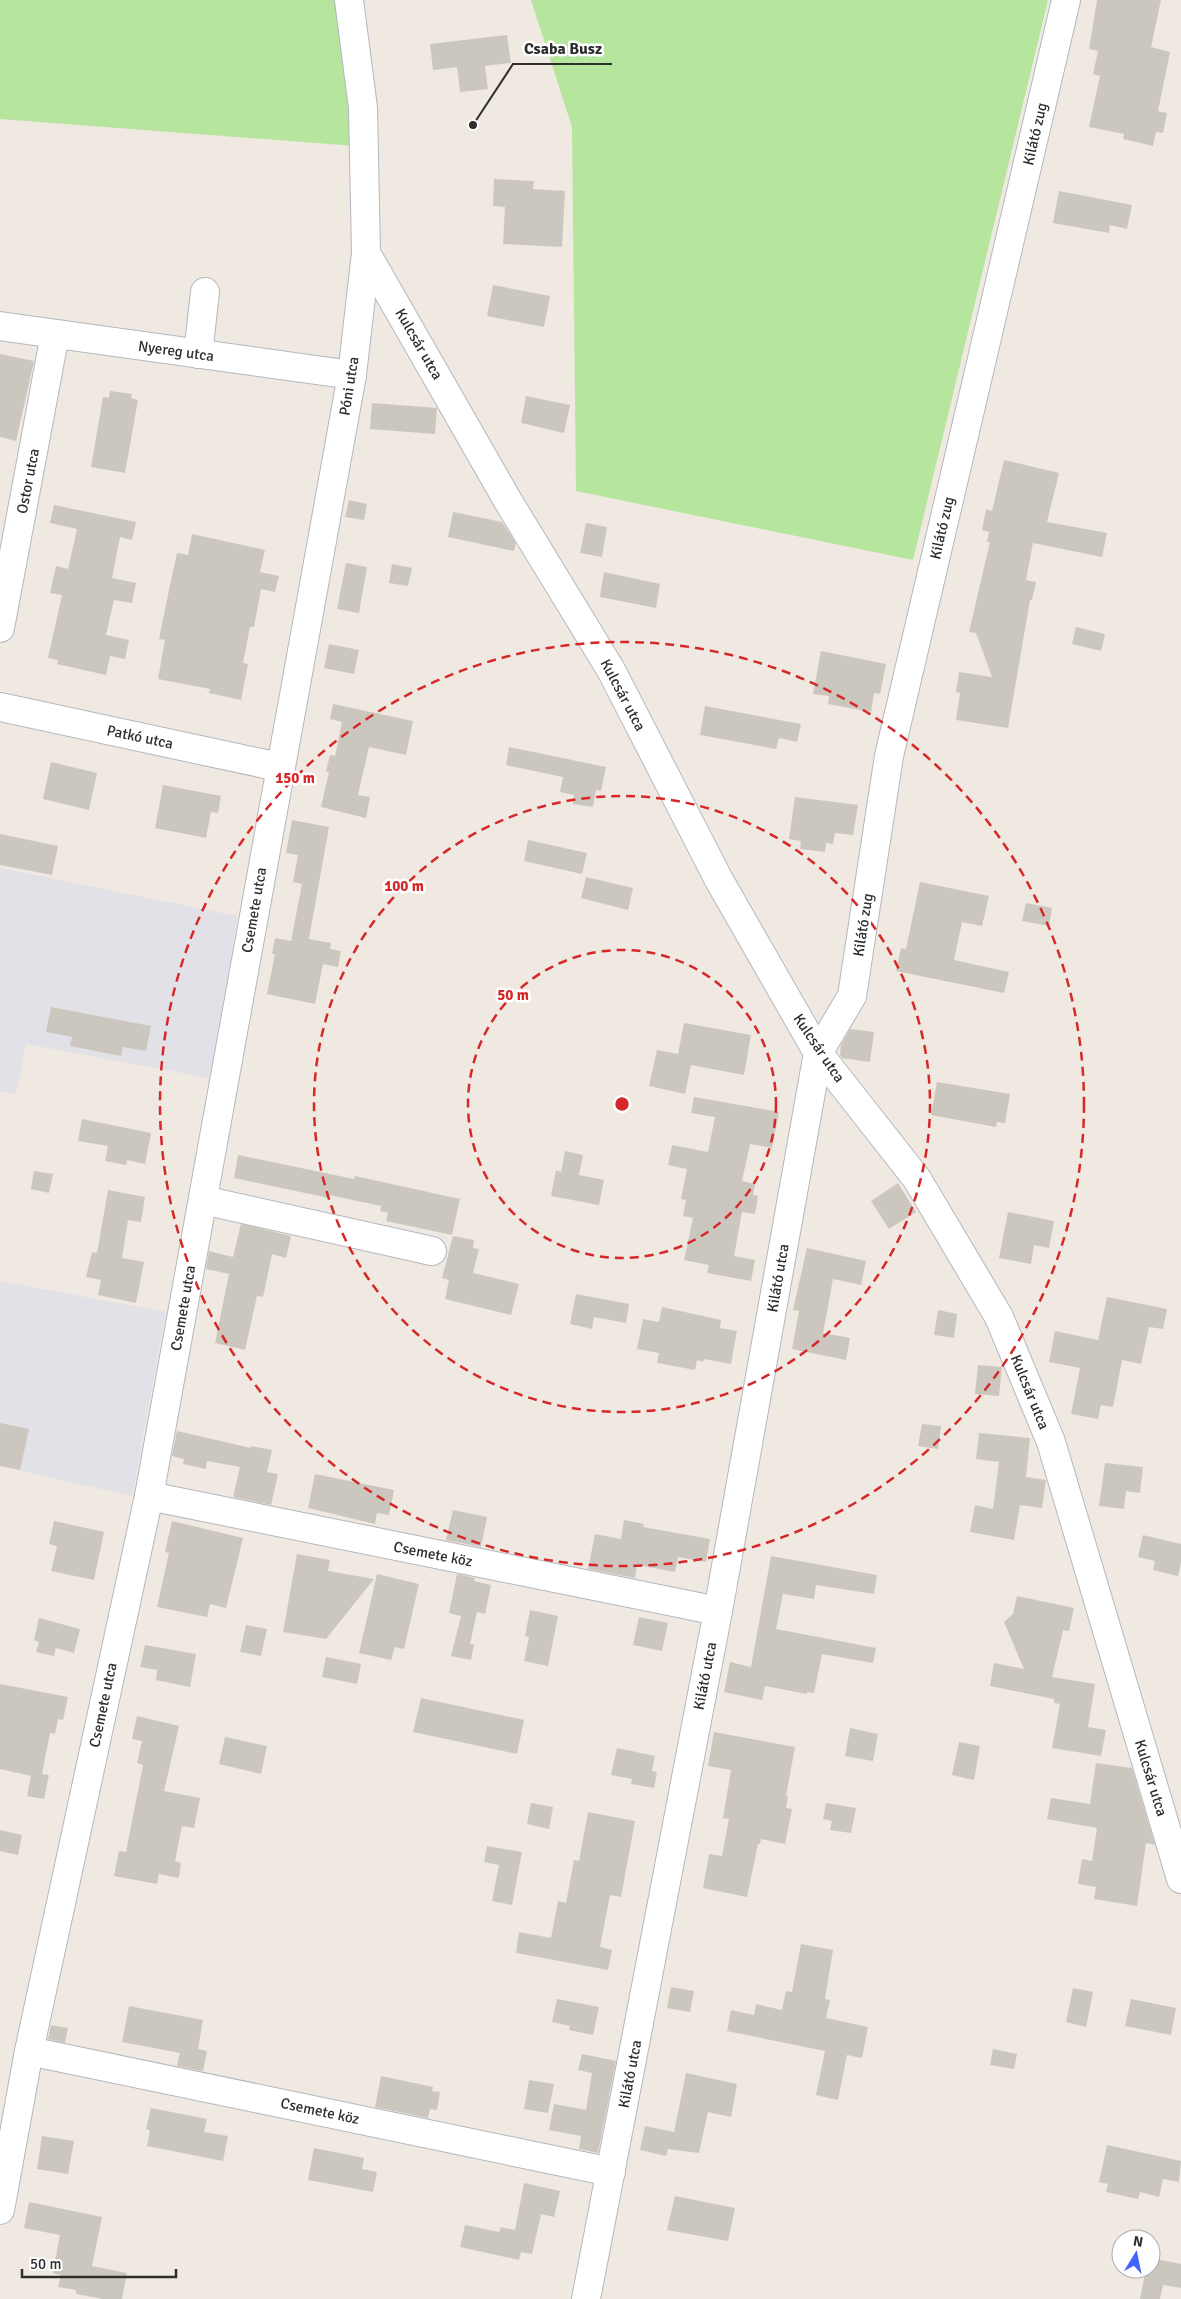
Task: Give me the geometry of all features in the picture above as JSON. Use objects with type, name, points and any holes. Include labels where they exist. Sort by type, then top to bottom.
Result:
[{"type":"street","name":"Póni utca","points":[[279,767],[352,375],[366,253],[363,108],[349,0]]},
{"type":"street","name":"Kilátó zug","points":[[818,1052],[852,996],[889,756],[1066,0]]},
{"type":"street","name":"Kulcsár utca","points":[[366,253],[508,502],[611,670],[719,880],[818,1052],[916,1179],[999,1317],[1050,1442],[1181,1879]]},
{"type":"street","points":[[198,354],[204,292]]},
{"type":"street","name":"Nyereg utca","points":[[0,326],[352,375]]},
{"type":"street","name":"Ostor utca","points":[[0,628],[55,334]]},
{"type":"street","name":"Patkó utca","points":[[0,707],[279,767]]},
{"type":"street","name":"Csemete utca","points":[[0,2210],[29,2051],[148,1496],[203,1200],[279,767]]},
{"type":"street","name":"Kilátó utca","points":[[586,2299],[718,1611],[818,1052]]},
{"type":"street","points":[[203,1200],[432,1251]]},
{"type":"street","name":"Csemete köz","points":[[148,1496],[718,1611]]},
{"type":"street","name":"Csemete köz","points":[[29,2051],[611,2172]]},
{"type":"shaded area","points":[[0,868],[237,916],[214,1079],[26,1044],[16,1094],[0,1091]]},
{"type":"shaded area","points":[[0,1281],[166,1312],[132,1496],[0,1466]]},
{"type":"green space","points":[[0,0],[346,0],[355,146],[0,119]]},
{"type":"green space","points":[[531,0],[1048,0],[913,560],[576,491],[572,127]]},
{"type":"building","points":[[1097,0],[1161,0],[1151,47],[1170,52],[1158,111],[1167,113],[1163,133],[1156,132],[1153,146],[1123,139],[1124,134],[1089,127],[1100,76],[1093,74],[1098,51],[1089,49]]},
{"type":"building","points":[[507,35],[511,63],[485,66],[488,89],[460,92],[457,67],[433,70],[430,44]]},
{"type":"building","points":[[494,179],[534,181],[533,189],[565,191],[562,247],[503,244],[505,207],[493,206]]},
{"type":"building","points":[[1059,191],[1132,205],[1127,229],[1110,225],[1109,233],[1053,223]]},
{"type":"building","points":[[493,285],[550,296],[544,327],[487,316]]},
{"type":"building","points":[[0,354],[34,361],[16,441],[0,437]]},
{"type":"building","points":[[110,391],[132,394],[131,398],[138,400],[125,473],[91,467],[103,397],[109,398]]},
{"type":"building","points":[[526,396],[570,405],[564,433],[521,423]]},
{"type":"building","points":[[372,403],[437,408],[435,434],[370,429]]},
{"type":"building","points":[[1004,460],[1059,473],[1047,522],[1107,533],[1102,557],[1033,543],[1026,580],[1036,582],[1032,600],[1030,600],[1008,728],[956,720],[960,693],[956,692],[959,672],[992,677],[976,633],[969,632],[990,542],[987,542],[989,532],[982,530],[986,509],[992,511]]},
{"type":"building","points":[[349,500],[367,504],[364,520],[345,517]]},
{"type":"building","points":[[54,505],[136,522],[132,540],[120,537],[112,578],[136,583],[132,603],[114,600],[106,635],[129,640],[125,659],[110,656],[106,675],[57,664],[58,660],[48,658],[62,595],[50,593],[56,566],[68,569],[77,529],[50,523]]},
{"type":"building","points":[[453,512],[502,522],[516,543],[514,551],[448,537]]},
{"type":"building","points":[[586,523],[607,527],[602,557],[580,553]]},
{"type":"building","points":[[192,534],[265,550],[260,572],[279,576],[275,592],[261,589],[254,627],[250,627],[243,663],[248,664],[241,700],[209,693],[210,689],[158,679],[165,640],[159,639],[177,553],[188,555]]},
{"type":"building","points":[[346,563],[367,567],[359,613],[337,609]]},
{"type":"building","points":[[392,564],[412,568],[408,586],[389,583]]},
{"type":"building","points":[[604,572],[660,584],[656,608],[600,597]]},
{"type":"building","points":[[1076,627],[1105,634],[1101,651],[1072,644]]},
{"type":"building","points":[[329,644],[359,650],[354,674],[324,668]]},
{"type":"building","points":[[821,651],[886,664],[880,694],[874,693],[871,712],[828,704],[829,696],[813,694]]},
{"type":"building","points":[[333,704],[413,721],[406,755],[369,747],[358,795],[370,797],[366,818],[321,807],[329,772],[326,771],[330,755],[335,756],[342,722],[330,719]]},
{"type":"building","points":[[705,706],[801,724],[797,742],[779,738],[776,749],[700,735]]},
{"type":"building","points":[[509,747],[606,767],[601,791],[596,790],[593,807],[573,804],[574,795],[560,792],[563,777],[506,765]]},
{"type":"building","points":[[51,762],[97,773],[89,810],[43,799]]},
{"type":"building","points":[[163,785],[221,796],[218,813],[211,812],[206,838],[155,828]]},
{"type":"building","points":[[795,797],[858,805],[853,835],[835,833],[833,844],[826,843],[825,852],[800,849],[801,841],[789,839]]},
{"type":"building","points":[[292,820],[329,827],[309,939],[331,943],[330,949],[341,951],[338,967],[323,964],[315,1004],[267,994],[275,954],[272,954],[275,938],[291,941],[302,884],[293,882],[298,855],[286,853]]},
{"type":"building","points":[[0,834],[58,846],[52,875],[0,865]]},
{"type":"building","points":[[528,840],[587,853],[582,874],[524,861]]},
{"type":"building","points":[[586,877],[633,888],[628,910],[581,898]]},
{"type":"building","points":[[920,882],[989,896],[982,926],[962,922],[954,960],[1009,972],[1004,993],[896,971],[901,948],[906,949]]},
{"type":"building","points":[[1026,903],[1052,908],[1049,926],[1022,921]]},
{"type":"building","points":[[51,1007],[151,1026],[146,1051],[123,1047],[121,1056],[70,1046],[72,1037],[46,1032]]},
{"type":"building","points":[[684,1023],[751,1035],[744,1075],[691,1065],[685,1094],[649,1086],[657,1050],[678,1054]]},
{"type":"building","points":[[850,1029],[874,1032],[870,1062],[842,1058],[840,1055],[841,1045]]},
{"type":"building","points":[[937,1082],[1010,1094],[1005,1123],[997,1122],[996,1127],[931,1115]]},
{"type":"building","points":[[694,1097],[779,1112],[772,1148],[750,1144],[742,1181],[755,1184],[753,1195],[758,1196],[755,1214],[742,1212],[734,1256],[755,1260],[751,1281],[707,1273],[709,1265],[684,1260],[693,1218],[683,1216],[686,1200],[681,1199],[687,1169],[668,1165],[672,1145],[708,1152],[715,1117],[691,1113]]},
{"type":"building","points":[[82,1119],[151,1133],[145,1164],[127,1160],[126,1165],[105,1161],[108,1146],[78,1141]]},
{"type":"building","points":[[565,1151],[583,1155],[579,1175],[604,1180],[599,1205],[551,1196],[556,1170],[561,1172]]},
{"type":"building","points":[[238,1155],[354,1179],[355,1176],[460,1199],[452,1235],[386,1221],[388,1213],[380,1211],[381,1206],[329,1195],[329,1198],[234,1178]]},
{"type":"building","points":[[34,1171],[53,1174],[49,1193],[31,1189]]},
{"type":"building","points":[[898,1183],[916,1212],[889,1229],[871,1201]]},
{"type":"building","points":[[108,1190],[145,1197],[141,1222],[128,1220],[122,1258],[144,1262],[136,1303],[98,1295],[101,1280],[86,1277],[92,1252],[97,1253]]},
{"type":"building","points":[[1008,1212],[1054,1221],[1049,1248],[1034,1245],[1031,1264],[999,1258]]},
{"type":"building","points":[[241,1224],[291,1236],[286,1258],[272,1254],[263,1297],[257,1296],[245,1350],[215,1343],[229,1274],[206,1269],[209,1251],[233,1257]]},
{"type":"building","points":[[453,1236],[474,1240],[473,1248],[479,1249],[473,1273],[519,1284],[511,1315],[445,1299],[449,1280],[442,1278]]},
{"type":"building","points":[[807,1248],[866,1261],[861,1285],[833,1279],[823,1333],[850,1338],[846,1360],[792,1349],[799,1311],[793,1310]]},
{"type":"building","points":[[576,1294],[629,1304],[626,1323],[594,1317],[592,1329],[570,1324]]},
{"type":"building","points":[[1107,1297],[1167,1309],[1163,1329],[1149,1327],[1141,1364],[1122,1360],[1113,1407],[1101,1405],[1098,1419],[1071,1414],[1080,1368],[1049,1362],[1055,1331],[1098,1340]]},
{"type":"building","points":[[662,1307],[721,1320],[720,1328],[737,1331],[731,1364],[704,1359],[703,1362],[697,1360],[695,1370],[657,1363],[659,1353],[637,1349],[643,1319],[659,1322]]},
{"type":"building","points":[[938,1310],[957,1314],[954,1338],[934,1335]]},
{"type":"building","points":[[978,1365],[1002,1367],[999,1396],[975,1394]]},
{"type":"building","points":[[0,1423],[29,1429],[20,1470],[0,1466]]},
{"type":"building","points":[[922,1424],[941,1426],[938,1449],[918,1446]]},
{"type":"building","points":[[177,1431],[251,1448],[251,1446],[272,1450],[267,1472],[278,1474],[271,1505],[233,1497],[240,1467],[207,1461],[206,1469],[183,1464],[184,1459],[172,1456]]},
{"type":"building","points":[[979,1433],[1030,1438],[1026,1477],[1046,1480],[1042,1508],[1020,1505],[1014,1540],[970,1532],[975,1505],[993,1509],[999,1462],[976,1459]]},
{"type":"building","points":[[1105,1463],[1143,1467],[1140,1493],[1126,1491],[1124,1509],[1099,1506]]},
{"type":"building","points":[[315,1474],[394,1490],[389,1515],[377,1513],[375,1524],[308,1508]]},
{"type":"building","points":[[453,1510],[487,1517],[481,1547],[446,1540]]},
{"type":"building","points":[[624,1520],[644,1524],[643,1527],[710,1539],[706,1562],[678,1557],[675,1572],[637,1565],[635,1578],[588,1569],[595,1534],[621,1539]]},
{"type":"building","points":[[54,1521],[104,1532],[94,1580],[51,1571],[57,1546],[49,1544]]},
{"type":"building","points":[[172,1521],[243,1538],[226,1608],[210,1604],[207,1617],[157,1607],[169,1553],[165,1552]]},
{"type":"building","points":[[1143,1535],[1181,1544],[1181,1562],[1178,1576],[1153,1570],[1155,1561],[1138,1557]]},
{"type":"building","points":[[297,1554],[330,1560],[328,1571],[374,1579],[326,1639],[283,1632]]},
{"type":"building","points":[[771,1556],[877,1575],[874,1594],[816,1585],[814,1599],[783,1594],[776,1629],[876,1648],[873,1663],[822,1654],[814,1693],[807,1692],[807,1694],[765,1686],[762,1700],[724,1692],[730,1662],[751,1667]]},
{"type":"building","points":[[377,1574],[419,1584],[404,1649],[395,1647],[391,1660],[359,1653]]},
{"type":"building","points":[[457,1574],[475,1578],[474,1581],[491,1585],[485,1614],[477,1612],[470,1644],[474,1645],[471,1660],[451,1656],[461,1616],[449,1613]]},
{"type":"building","points":[[1017,1596],[1074,1608],[1069,1631],[1063,1630],[1052,1677],[1095,1684],[1088,1727],[1106,1730],[1101,1756],[1052,1748],[1060,1704],[1054,1703],[1054,1699],[990,1686],[994,1663],[1024,1669],[1004,1622],[1013,1614]]},
{"type":"building","points":[[530,1610],[558,1616],[548,1666],[524,1661],[529,1637],[525,1636]]},
{"type":"building","points":[[639,1617],[668,1623],[662,1651],[633,1645]]},
{"type":"building","points":[[39,1618],[80,1629],[74,1653],[56,1648],[54,1656],[36,1652],[39,1642],[34,1640]]},
{"type":"building","points":[[246,1625],[267,1629],[261,1656],[240,1652]]},
{"type":"building","points":[[145,1645],[196,1654],[190,1687],[156,1680],[157,1670],[140,1667]]},
{"type":"building","points":[[326,1657],[361,1664],[357,1684],[322,1677]]},
{"type":"building","points":[[0,1684],[68,1697],[63,1720],[58,1719],[55,1734],[50,1733],[42,1774],[49,1775],[44,1799],[27,1796],[31,1776],[0,1769]]},
{"type":"building","points":[[421,1698],[524,1720],[517,1754],[413,1732]]},
{"type":"building","points":[[137,1716],[179,1726],[164,1791],[200,1798],[194,1828],[182,1826],[175,1861],[181,1863],[179,1878],[159,1874],[157,1884],[114,1876],[119,1851],[126,1852],[143,1765],[137,1763],[142,1741],[132,1739]]},
{"type":"building","points":[[850,1728],[878,1734],[873,1761],[845,1756]]},
{"type":"building","points":[[714,1732],[795,1747],[786,1796],[788,1796],[786,1808],[792,1809],[785,1844],[761,1839],[760,1844],[758,1844],[747,1897],[703,1888],[709,1854],[722,1856],[729,1819],[723,1818],[731,1770],[708,1766]]},
{"type":"building","points":[[225,1737],[267,1746],[261,1774],[219,1764]]},
{"type":"building","points":[[959,1742],[980,1746],[974,1780],[952,1775]]},
{"type":"building","points":[[617,1748],[655,1756],[652,1771],[657,1772],[654,1788],[631,1784],[632,1779],[611,1775]]},
{"type":"building","points":[[1096,1763],[1132,1768],[1155,1845],[1146,1843],[1137,1906],[1094,1899],[1096,1887],[1078,1884],[1082,1859],[1092,1861],[1097,1828],[1047,1819],[1051,1798],[1090,1804]]},
{"type":"building","points":[[531,1803],[553,1807],[549,1829],[527,1824]]},
{"type":"building","points":[[826,1803],[856,1808],[851,1833],[830,1830],[832,1821],[823,1819]]},
{"type":"building","points":[[588,1812],[635,1821],[621,1897],[610,1895],[600,1947],[612,1950],[608,1970],[516,1953],[519,1932],[551,1938],[558,1901],[566,1903],[574,1860],[579,1861]]},
{"type":"building","points":[[0,1830],[22,1835],[18,1855],[0,1851]]},
{"type":"building","points":[[487,1846],[522,1852],[512,1905],[492,1901],[499,1865],[484,1862]]},
{"type":"building","points":[[801,1944],[833,1950],[825,1999],[830,2000],[826,2018],[868,2027],[862,2058],[847,2055],[838,2100],[816,2095],[825,2051],[727,2031],[731,2010],[754,2015],[756,2004],[782,2010],[786,1991],[792,1992]]},
{"type":"building","points":[[671,1987],[694,1991],[690,2012],[667,2008]]},
{"type":"building","points":[[1073,1988],[1093,1992],[1086,2027],[1066,2022]]},
{"type":"building","points":[[557,1999],[599,2007],[593,2035],[569,2030],[570,2026],[552,2022]]},
{"type":"building","points":[[1131,1999],[1176,2008],[1171,2035],[1125,2026]]},
{"type":"building","points":[[129,2006],[203,2020],[198,2049],[207,2051],[203,2071],[177,2066],[180,2053],[122,2042]]},
{"type":"building","points":[[51,2025],[68,2028],[65,2043],[48,2039]]},
{"type":"building","points":[[993,2049],[1017,2054],[1014,2069],[990,2065]]},
{"type":"building","points":[[582,2054],[616,2061],[598,2153],[579,2149],[581,2136],[549,2130],[554,2104],[586,2110],[592,2073],[578,2070]]},
{"type":"building","points":[[686,2073],[737,2084],[731,2117],[708,2112],[699,2153],[668,2149],[666,2156],[640,2150],[645,2126],[674,2132]]},
{"type":"building","points":[[381,2076],[433,2087],[432,2091],[440,2092],[437,2110],[430,2109],[428,2118],[375,2107]]},
{"type":"building","points":[[529,2080],[554,2084],[548,2113],[524,2109]]},
{"type":"building","points":[[151,2108],[207,2119],[204,2132],[228,2136],[223,2161],[147,2146],[150,2130],[146,2129]]},
{"type":"building","points":[[42,2136],[74,2141],[68,2174],[37,2169]]},
{"type":"building","points":[[1107,2145],[1181,2161],[1179,2182],[1163,2179],[1159,2197],[1140,2192],[1138,2199],[1106,2192],[1108,2184],[1099,2182]]},
{"type":"building","points":[[314,2148],[364,2158],[362,2169],[377,2172],[373,2192],[308,2180]]},
{"type":"building","points":[[524,2183],[560,2191],[554,2217],[541,2214],[532,2254],[521,2252],[519,2260],[460,2247],[465,2225],[499,2232],[501,2227],[515,2230]]},
{"type":"building","points":[[675,2196],[735,2208],[728,2241],[667,2230]]},
{"type":"building","points":[[29,2202],[102,2217],[92,2266],[127,2273],[122,2299],[103,2299],[76,2294],[76,2290],[58,2287],[61,2275],[53,2273],[60,2235],[24,2228]]},
{"type":"building","points":[[1161,2260],[1181,2264],[1181,2288],[1163,2285],[1160,2299],[1140,2299],[1144,2279],[1161,2279]]},
{"type":"place","name":"Csaba Busz","points":[[473,125]]}]
